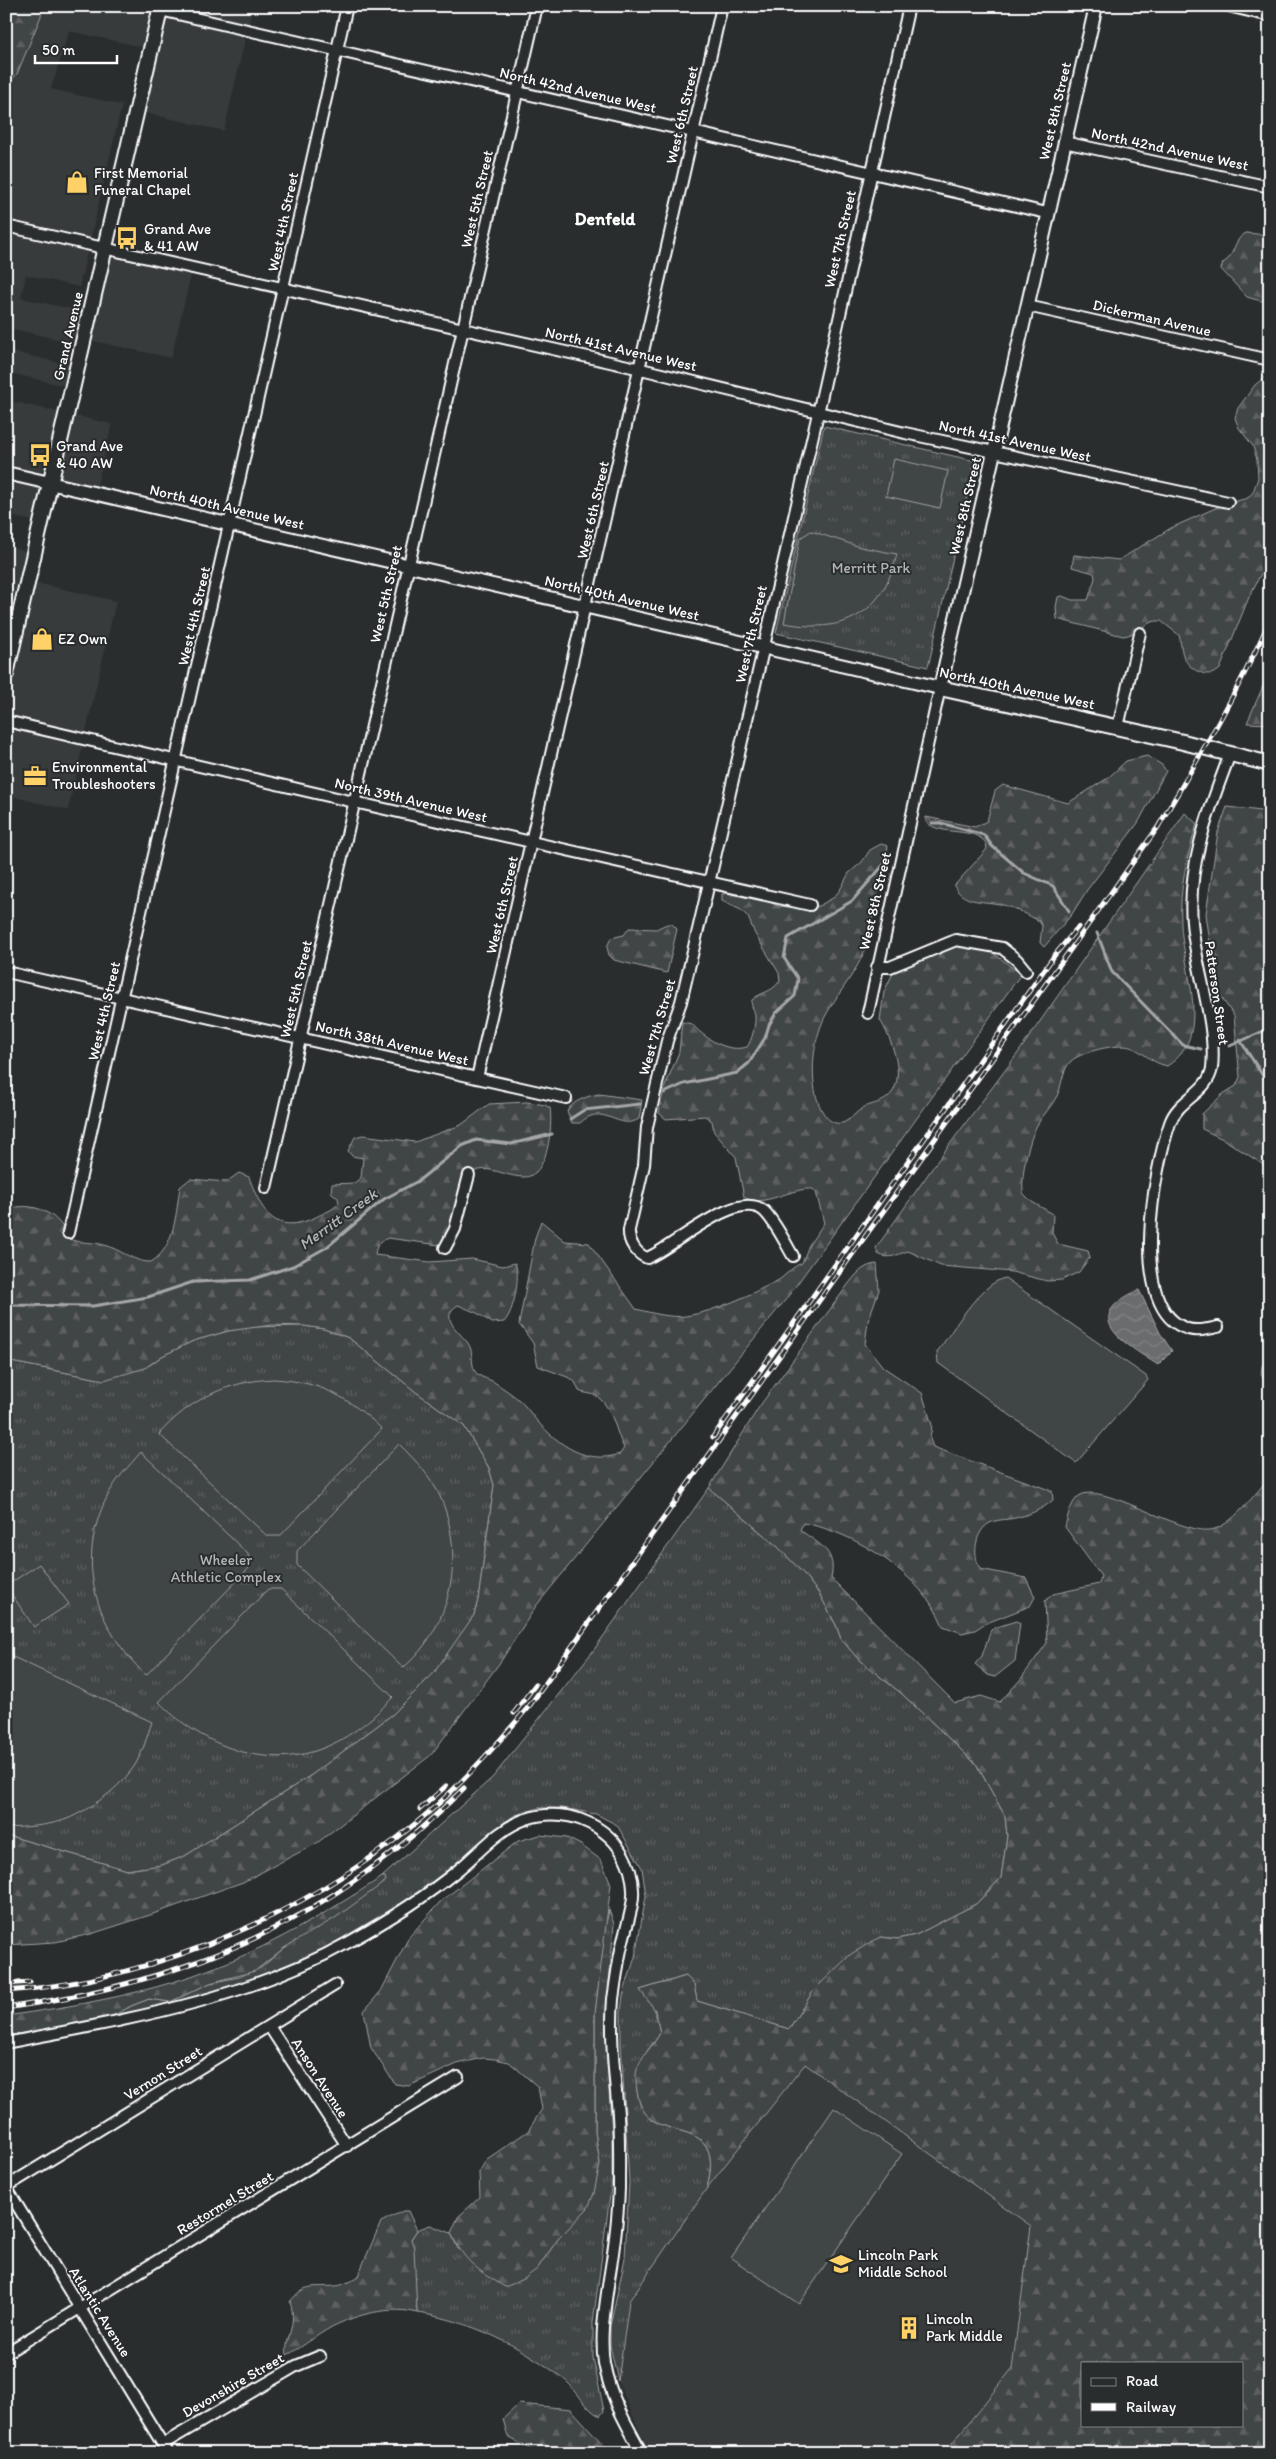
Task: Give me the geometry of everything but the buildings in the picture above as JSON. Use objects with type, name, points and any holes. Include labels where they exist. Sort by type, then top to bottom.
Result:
[{"type":"main road","name":"Grand Avenue","points":[[6,674],[160,8]]},
{"type":"main road","name":"North 40th Avenue West","points":[[940,688],[1118,727],[1270,764]]},
{"type":"street","name":"West 4th Street","points":[[68,1233],[348,6]]},
{"type":"street","name":"West 5th Street","points":[[266,1188],[536,6]]},
{"type":"street","name":"West 6th Street","points":[[477,1078],[641,369],[722,6]]},
{"type":"street","name":"West 7th Street","points":[[793,1256],[766,1212],[759,1208],[744,1207],[705,1221],[650,1257],[644,1257],[633,1246],[629,1237],[629,1230],[644,1165],[647,1127],[667,1041],[681,1002],[709,883],[909,6]]},
{"type":"street","name":"West 8th Street","points":[[868,1013],[1047,213],[1096,6]]},
{"type":"street","points":[[1228,6],[1270,16]]},
{"type":"street","name":"North 42nd Avenue West","points":[[160,8],[337,52],[1047,213]]},
{"type":"street","name":"North 42nd Avenue West","points":[[1064,142],[1270,187]]},
{"type":"street","name":"North 41st Avenue West","points":[[6,226],[284,287],[641,369],[817,410],[826,414],[905,433],[1228,502]]},
{"type":"street","name":"Dickerman Avenue","points":[[1027,306],[1270,360]]},
{"type":"street","name":"North 40th Avenue West","points":[[6,473],[940,688]]},
{"type":"street","points":[[1118,727],[1140,633]]},
{"type":"street","name":"North 39th Avenue West","points":[[6,721],[532,843],[810,905]]},
{"type":"street","name":"Patterson Street","points":[[1218,1326],[1201,1330],[1187,1329],[1173,1320],[1159,1303],[1150,1272],[1152,1202],[1159,1157],[1176,1110],[1204,1086],[1210,1076],[1212,1066],[1210,1032],[1192,922],[1192,878],[1198,846],[1230,754]]},
{"type":"street","points":[[877,967],[890,967],[956,940],[1002,948],[1017,960],[1026,971]]},
{"type":"street","name":"North 38th Avenue West","points":[[6,972],[566,1098]]},
{"type":"street","points":[[445,1248],[455,1229],[469,1175]]},
{"type":"street","points":[[6,2043],[147,2016],[206,2000],[268,1978],[346,1944],[390,1918],[457,1871],[505,1830],[526,1819],[564,1816],[588,1822],[620,1847],[631,1873],[634,1902],[620,1959],[612,2011],[612,2065],[619,2126],[619,2184],[618,2216],[602,2345],[609,2386],[615,2404],[642,2453]]},
{"type":"street","name":"Vernon Street","points":[[6,2187],[334,1985]]},
{"type":"street","name":"Anson Avenue","points":[[269,2026],[346,2146]]},
{"type":"street","name":"Restormel Street","points":[[6,2353],[458,2077]]},
{"type":"street","name":"Atlantic Avenue","points":[[6,2187],[166,2448]]},
{"type":"street","name":"Devonshire Street","points":[[166,2448],[296,2366],[320,2356]]},
{"type":"shaded area","points":[[6,6],[253,6],[224,131],[137,111],[151,49],[69,31],[51,89],[122,105],[79,287],[26,275],[21,298],[90,313],[105,248],[193,267],[171,358],[84,339],[83,345],[13,329],[9,351],[78,367],[73,388],[6,372]]},
{"type":"shaded area","points":[[6,400],[112,424],[95,494],[51,483],[41,523],[6,515]]},
{"type":"shaded area","points":[[6,546],[34,553],[28,581],[116,601],[68,810],[6,795],[6,623],[18,625],[23,600],[6,597]]},
{"type":"shaded area","name":"Lincoln Park Middle School","points":[[805,2064],[1031,2226],[1012,2369],[944,2453],[649,2453],[618,2381],[629,2301],[707,2188]]},
{"type":"green space","points":[[6,6],[42,6],[41,16],[17,74],[6,86]]},
{"type":"green space","points":[[1246,233],[1267,235],[1270,241],[1270,298],[1261,301],[1247,297],[1221,269],[1238,240]]},
{"type":"green space","points":[[1270,373],[1270,556],[1249,597],[1220,669],[1211,674],[1206,674],[1191,667],[1184,658],[1179,635],[1161,621],[1151,622],[1133,633],[1123,636],[1057,619],[1056,607],[1058,597],[1062,596],[1072,600],[1088,600],[1095,578],[1094,573],[1072,567],[1074,555],[1119,560],[1171,528],[1222,505],[1248,498],[1253,492],[1258,478],[1257,460],[1253,446],[1239,428],[1235,418],[1238,408],[1255,385]]},
{"type":"green space","name":"Merritt Park","points":[[824,426],[975,461],[928,667],[776,633]]},
{"type":"green space","points":[[894,459],[948,471],[940,508],[886,496]]},
{"type":"green space","points":[[811,531],[860,547],[897,554],[890,575],[881,592],[870,606],[857,616],[824,626],[784,623],[800,538]]},
{"type":"green space","points":[[1270,670],[1270,724],[1247,723]]},
{"type":"green space","points":[[1147,756],[1162,765],[1166,771],[1138,823],[1087,890],[1072,914],[1044,947],[1040,943],[1042,926],[1039,921],[1008,906],[976,901],[958,892],[954,886],[987,849],[986,843],[973,835],[933,827],[926,822],[926,817],[975,827],[987,821],[995,791],[1003,785],[1068,803],[1108,778],[1126,761]]},
{"type":"green space","points":[[1227,807],[1270,812],[1270,1169],[1225,1140],[1202,1129],[1202,1114],[1223,1094],[1236,1086],[1240,1077],[1234,1016],[1217,991],[1206,914],[1218,832]]},
{"type":"green space","points":[[1185,813],[1197,824],[1184,873],[1181,897],[1181,923],[1192,1000],[1193,1019],[1190,1037],[1181,1053],[1167,1066],[1155,1062],[1130,1047],[1124,1046],[1108,1047],[1083,1054],[1071,1061],[1066,1069],[1057,1096],[1037,1125],[1026,1158],[1023,1193],[1032,1202],[1053,1214],[1052,1233],[1058,1244],[1088,1251],[1090,1257],[1079,1272],[1062,1280],[1047,1281],[1012,1272],[941,1266],[908,1251],[889,1257],[878,1254],[876,1248],[938,1160],[1018,1053]]},
{"type":"green space","points":[[881,844],[888,846],[866,947],[853,973],[827,1013],[816,1042],[813,1064],[814,1085],[819,1105],[829,1120],[839,1123],[845,1122],[863,1108],[885,1100],[893,1091],[897,1081],[896,1059],[889,1037],[880,1020],[884,992],[893,973],[949,947],[963,945],[988,949],[1021,974],[787,1298],[536,1606],[501,1661],[431,1755],[317,1843],[243,1882],[91,1934],[55,1942],[6,1945],[6,1835],[127,1870],[162,1865],[185,1856],[313,1774],[393,1714],[433,1674],[474,1615],[478,1600],[494,1485],[489,1468],[464,1426],[416,1392],[349,1338],[324,1329],[272,1325],[228,1331],[193,1341],[162,1356],[145,1368],[104,1380],[6,1361],[6,1210],[21,1207],[37,1208],[57,1220],[70,1239],[104,1245],[133,1258],[151,1262],[159,1256],[170,1239],[180,1187],[190,1179],[226,1182],[239,1173],[249,1177],[259,1201],[272,1218],[290,1224],[302,1222],[334,1208],[339,1203],[338,1198],[331,1192],[332,1184],[354,1183],[361,1178],[363,1158],[352,1156],[348,1151],[355,1137],[363,1135],[415,1142],[461,1125],[489,1104],[527,1102],[545,1105],[550,1108],[551,1126],[547,1150],[538,1169],[531,1175],[523,1177],[488,1170],[474,1171],[467,1175],[449,1236],[439,1245],[388,1238],[378,1245],[375,1255],[430,1262],[472,1259],[503,1266],[515,1263],[517,1269],[516,1294],[508,1317],[504,1322],[492,1323],[477,1313],[458,1305],[452,1310],[450,1315],[450,1321],[453,1326],[470,1348],[475,1371],[516,1398],[545,1430],[574,1451],[596,1457],[620,1454],[624,1448],[608,1408],[596,1396],[579,1391],[575,1382],[570,1378],[538,1366],[533,1343],[519,1324],[535,1238],[541,1221],[565,1241],[589,1243],[636,1309],[661,1315],[686,1316],[721,1306],[777,1281],[802,1263],[809,1245],[824,1223],[816,1192],[813,1189],[804,1189],[760,1201],[744,1197],[736,1157],[714,1132],[712,1121],[705,1116],[666,1119],[659,1113],[664,1089],[679,1052],[682,1022],[692,1024],[716,1043],[732,1048],[747,1047],[755,1023],[752,1000],[773,988],[780,981],[779,973],[755,934],[748,917],[741,910],[722,901],[722,894],[729,893],[765,900],[778,906],[813,909],[833,898],[840,890],[849,873],[862,862],[870,850]]},
{"type":"green space","points":[[672,924],[677,929],[667,973],[614,960],[609,955],[607,947],[611,938],[624,935],[629,928],[656,929]]},
{"type":"green space","points":[[599,1094],[642,1100],[639,1119],[624,1122],[603,1115],[596,1115],[588,1117],[580,1123],[572,1123],[567,1111],[570,1107],[581,1100]]},
{"type":"green space","points":[[877,1264],[879,1290],[868,1321],[865,1344],[883,1367],[922,1393],[932,1425],[930,1439],[933,1447],[1052,1491],[1053,1500],[1049,1504],[1030,1514],[991,1522],[983,1528],[977,1539],[976,1558],[980,1569],[1026,1578],[1035,1597],[1030,1606],[984,1624],[975,1630],[962,1633],[943,1626],[933,1607],[920,1590],[904,1573],[885,1559],[865,1546],[844,1536],[803,1523],[800,1530],[820,1545],[829,1555],[832,1561],[831,1578],[955,1703],[981,1696],[1000,1702],[1020,1680],[1047,1643],[1045,1601],[1053,1594],[1099,1584],[1101,1576],[1065,1527],[1072,1506],[1079,1496],[1089,1493],[1104,1495],[1179,1524],[1196,1529],[1210,1530],[1218,1528],[1235,1516],[1270,1477],[1270,2453],[944,2453],[1012,2369],[1031,2226],[805,2064],[707,2188],[710,2163],[706,2147],[697,2137],[656,2122],[645,2112],[638,2096],[637,2069],[660,2033],[655,2010],[640,1990],[686,1976],[694,1984],[697,2001],[789,2029],[814,1990],[851,1954],[880,1937],[897,1939],[916,1935],[976,1904],[1001,1878],[1007,1836],[1005,1816],[977,1765],[901,1693],[859,1660],[841,1639],[836,1625],[820,1595],[803,1573],[778,1547],[709,1488],[759,1407],[853,1278],[867,1266]]},
{"type":"green space","points":[[1005,1278],[1146,1376],[1148,1380],[1076,1463],[938,1363],[937,1352],[967,1309],[986,1289]]},
{"type":"green space","name":"Wheeler Athletic Complex","points":[[304,1326],[324,1329],[349,1338],[416,1392],[464,1426],[489,1468],[494,1485],[478,1600],[474,1615],[468,1626],[433,1674],[393,1714],[313,1774],[185,1856],[162,1865],[127,1870],[6,1835],[6,1361],[94,1378],[150,1365],[162,1356],[193,1341],[228,1331],[251,1327]]},
{"type":"green space","points":[[1270,1355],[1270,1385],[1261,1375],[1262,1366]]},
{"type":"green space","points":[[274,1379],[306,1384],[333,1393],[358,1408],[382,1429],[280,1536],[267,1536],[159,1434],[184,1411],[211,1394],[241,1384]]},
{"type":"green space","points":[[399,1444],[424,1470],[434,1485],[442,1501],[449,1523],[452,1546],[452,1569],[449,1591],[442,1612],[433,1633],[403,1668],[297,1565],[297,1551]]},
{"type":"green space","points":[[141,1452],[248,1554],[249,1568],[146,1675],[128,1656],[114,1636],[95,1592],[92,1568],[92,1544],[98,1520],[108,1495],[119,1478]]},
{"type":"green space","points":[[709,1488],[778,1547],[803,1573],[820,1595],[836,1625],[841,1639],[859,1660],[901,1693],[977,1765],[1005,1816],[1007,1836],[1001,1878],[976,1904],[916,1935],[897,1939],[880,1937],[814,1990],[789,2029],[697,2001],[694,1984],[686,1976],[640,1990],[655,2010],[660,2033],[645,2055],[638,2070],[638,2096],[645,2112],[656,2122],[697,2137],[706,2147],[710,2163],[707,2188],[629,2301],[618,2381],[610,2345],[610,2326],[625,2258],[629,2182],[621,2012],[623,1995],[635,1957],[646,1896],[642,1868],[617,1825],[596,1814],[563,1808],[539,1808],[515,1815],[493,1830],[452,1867],[409,1899],[320,1951],[242,1983],[185,2001],[109,2018],[149,1999],[170,2002],[210,1983],[239,1977],[262,1967],[284,1948],[385,1877],[382,1877],[493,1777],[593,1651]]},
{"type":"green space","points":[[39,1564],[69,1604],[34,1627],[6,1586]]},
{"type":"green space","points":[[268,1589],[281,1589],[393,1697],[367,1722],[348,1736],[326,1747],[294,1756],[272,1757],[251,1754],[211,1740],[192,1729],[159,1702]]},
{"type":"green space","points":[[1016,1621],[1020,1623],[1015,1661],[995,1677],[988,1675],[975,1664],[982,1656],[991,1629]]},
{"type":"green space","points":[[13,1657],[152,1722],[143,1749],[135,1765],[114,1789],[95,1803],[76,1815],[60,1821],[37,1826],[6,1828],[6,1659]]},
{"type":"green space","points":[[540,1835],[567,1838],[581,1845],[601,1860],[611,1884],[595,2013],[595,2132],[600,2164],[594,2193],[588,2208],[558,2239],[537,2269],[524,2279],[505,2287],[487,2276],[467,2259],[451,2233],[458,2217],[480,2197],[479,2172],[487,2159],[528,2131],[542,2109],[538,2087],[509,2062],[483,2058],[457,2064],[409,2086],[395,2084],[371,2048],[364,2011],[381,1991],[409,1937],[440,1902],[518,1841]]},
{"type":"green space","points":[[382,1877],[385,1877],[386,1881],[335,1918],[284,1948],[255,1971],[210,1983],[170,2002],[149,1999],[109,2018],[6,2036],[6,2016],[82,2004],[157,1987],[229,1962],[296,1929]]},
{"type":"green space","points":[[609,1910],[614,1924],[606,2017],[612,2133],[612,2180],[593,2322],[593,2358],[604,2411],[600,2416],[586,2405],[565,2380],[514,2346],[457,2322],[417,2313],[411,2239],[417,2230],[430,2225],[451,2233],[458,2249],[537,2269],[558,2239],[600,2164],[595,2132],[595,2013],[603,1936]]},
{"type":"green space","points":[[834,2108],[902,2154],[799,2304],[731,2258]]},
{"type":"green space","points":[[403,2211],[408,2211],[417,2230],[411,2239],[414,2248],[417,2313],[388,2310],[358,2316],[333,2326],[287,2355],[287,2343],[292,2325],[290,2302],[300,2291],[310,2287],[338,2286],[357,2278],[381,2222]]},
{"type":"green space","points":[[519,2404],[571,2409],[611,2453],[538,2453],[508,2437],[503,2419]]},
{"type":"water","points":[[1139,1290],[1160,1333],[1172,1351],[1158,1365],[1121,1339],[1109,1320],[1111,1310],[1121,1300]]},
{"type":"waterway","name":"Merritt Creek","points":[[932,823],[941,823],[984,835],[992,846],[1024,873],[1053,886],[1069,911]]},
{"type":"waterway","name":"Merritt Creek","points":[[664,1093],[684,1084],[737,1073],[749,1063],[765,1038],[769,1025],[776,1013],[795,996],[798,979],[784,958],[788,938],[852,901],[887,861]]},
{"type":"waterway","name":"Merritt Creek","points":[[1097,933],[1112,972],[1183,1045],[1201,1049]]},
{"type":"waterway","points":[[1230,1046],[1270,1028]]},
{"type":"waterway","points":[[1240,1040],[1270,1087]]},
{"type":"waterway","name":"Merritt Creek","points":[[570,1119],[584,1110],[640,1104]]},
{"type":"waterway","name":"Merritt Creek","points":[[6,1305],[93,1306],[148,1297],[193,1282],[250,1280],[293,1266],[327,1247],[384,1199],[418,1181],[462,1146],[476,1140],[511,1144],[552,1134]]},
{"type":"railway","points":[[6,1991],[64,1984],[122,1972],[180,1955],[236,1932],[291,1906],[343,1876],[392,1842],[437,1805],[462,1781],[530,1705],[1158,827],[1203,751],[1258,647],[1270,620]]},
{"type":"railway","points":[[713,1437],[1054,956],[1078,927]]},
{"type":"railway","points":[[514,1713],[535,1685]]},
{"type":"railway","points":[[420,1809],[446,1786]]},
{"type":"railway","points":[[6,2008],[73,1996],[137,1981],[197,1962],[255,1938],[309,1909],[362,1875],[414,1835],[464,1788]]},
{"type":"railway","points":[[6,1984],[30,1982]]},
{"type":"place","name":"First Memorial Funeral Chapel","points":[[77,182]]},
{"type":"place","name":"Grand Ave & 41 AW","points":[[127,238]]},
{"type":"place","name":"Grand Ave & 40 AW","points":[[40,455]]},
{"type":"place","name":"EZ Own","points":[[42,639]]},
{"type":"place","name":"Environmental Troubleshooters","points":[[35,776]]},
{"type":"place","name":"Lincoln Park Middle School","points":[[841,2264]]},
{"type":"place","name":"Lincoln Park Middle","points":[[909,2328]]},
{"type":"district","name":"Denfeld","points":[[605,219]]}]
